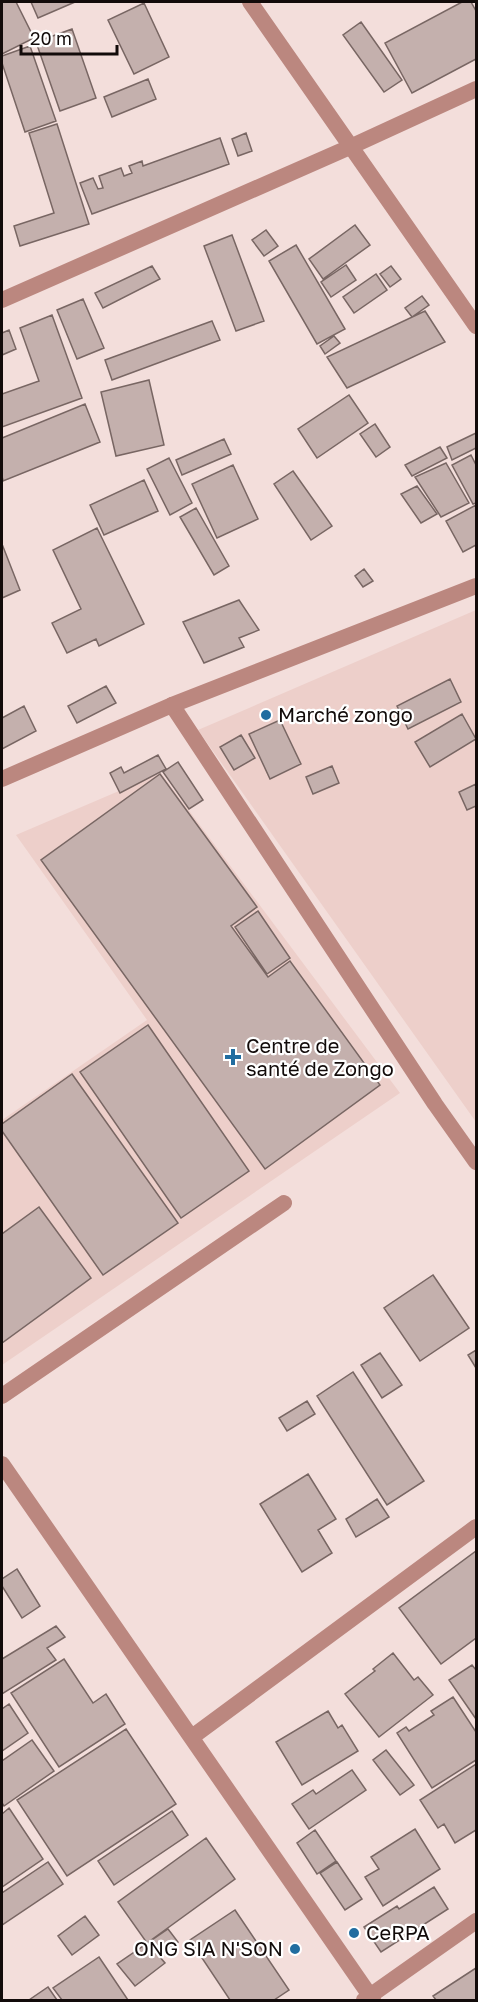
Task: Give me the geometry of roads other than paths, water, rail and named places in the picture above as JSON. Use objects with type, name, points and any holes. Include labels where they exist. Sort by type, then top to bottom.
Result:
[{"type":"street","points":[[250,2],[477,326]]},
{"type":"street","points":[[2,300],[477,89]]},
{"type":"street","points":[[2,779],[172,705],[477,586]]},
{"type":"street","points":[[172,705],[435,1104],[477,1161]]},
{"type":"street","points":[[2,1396],[284,1203]]},
{"type":"street","points":[[2,1464],[192,1737],[369,1999],[477,1921]]},
{"type":"street","points":[[192,1737],[477,1527]]},
{"type":"place","name":"Marché zongo","points":[[266,715]]},
{"type":"place","name":"Centre de santé de Zongo","points":[[233,1057]]},
{"type":"place","name":"CeRPA","points":[[354,1933]]},
{"type":"place","name":"ONG SIA N'SON","points":[[295,1949]]}]
